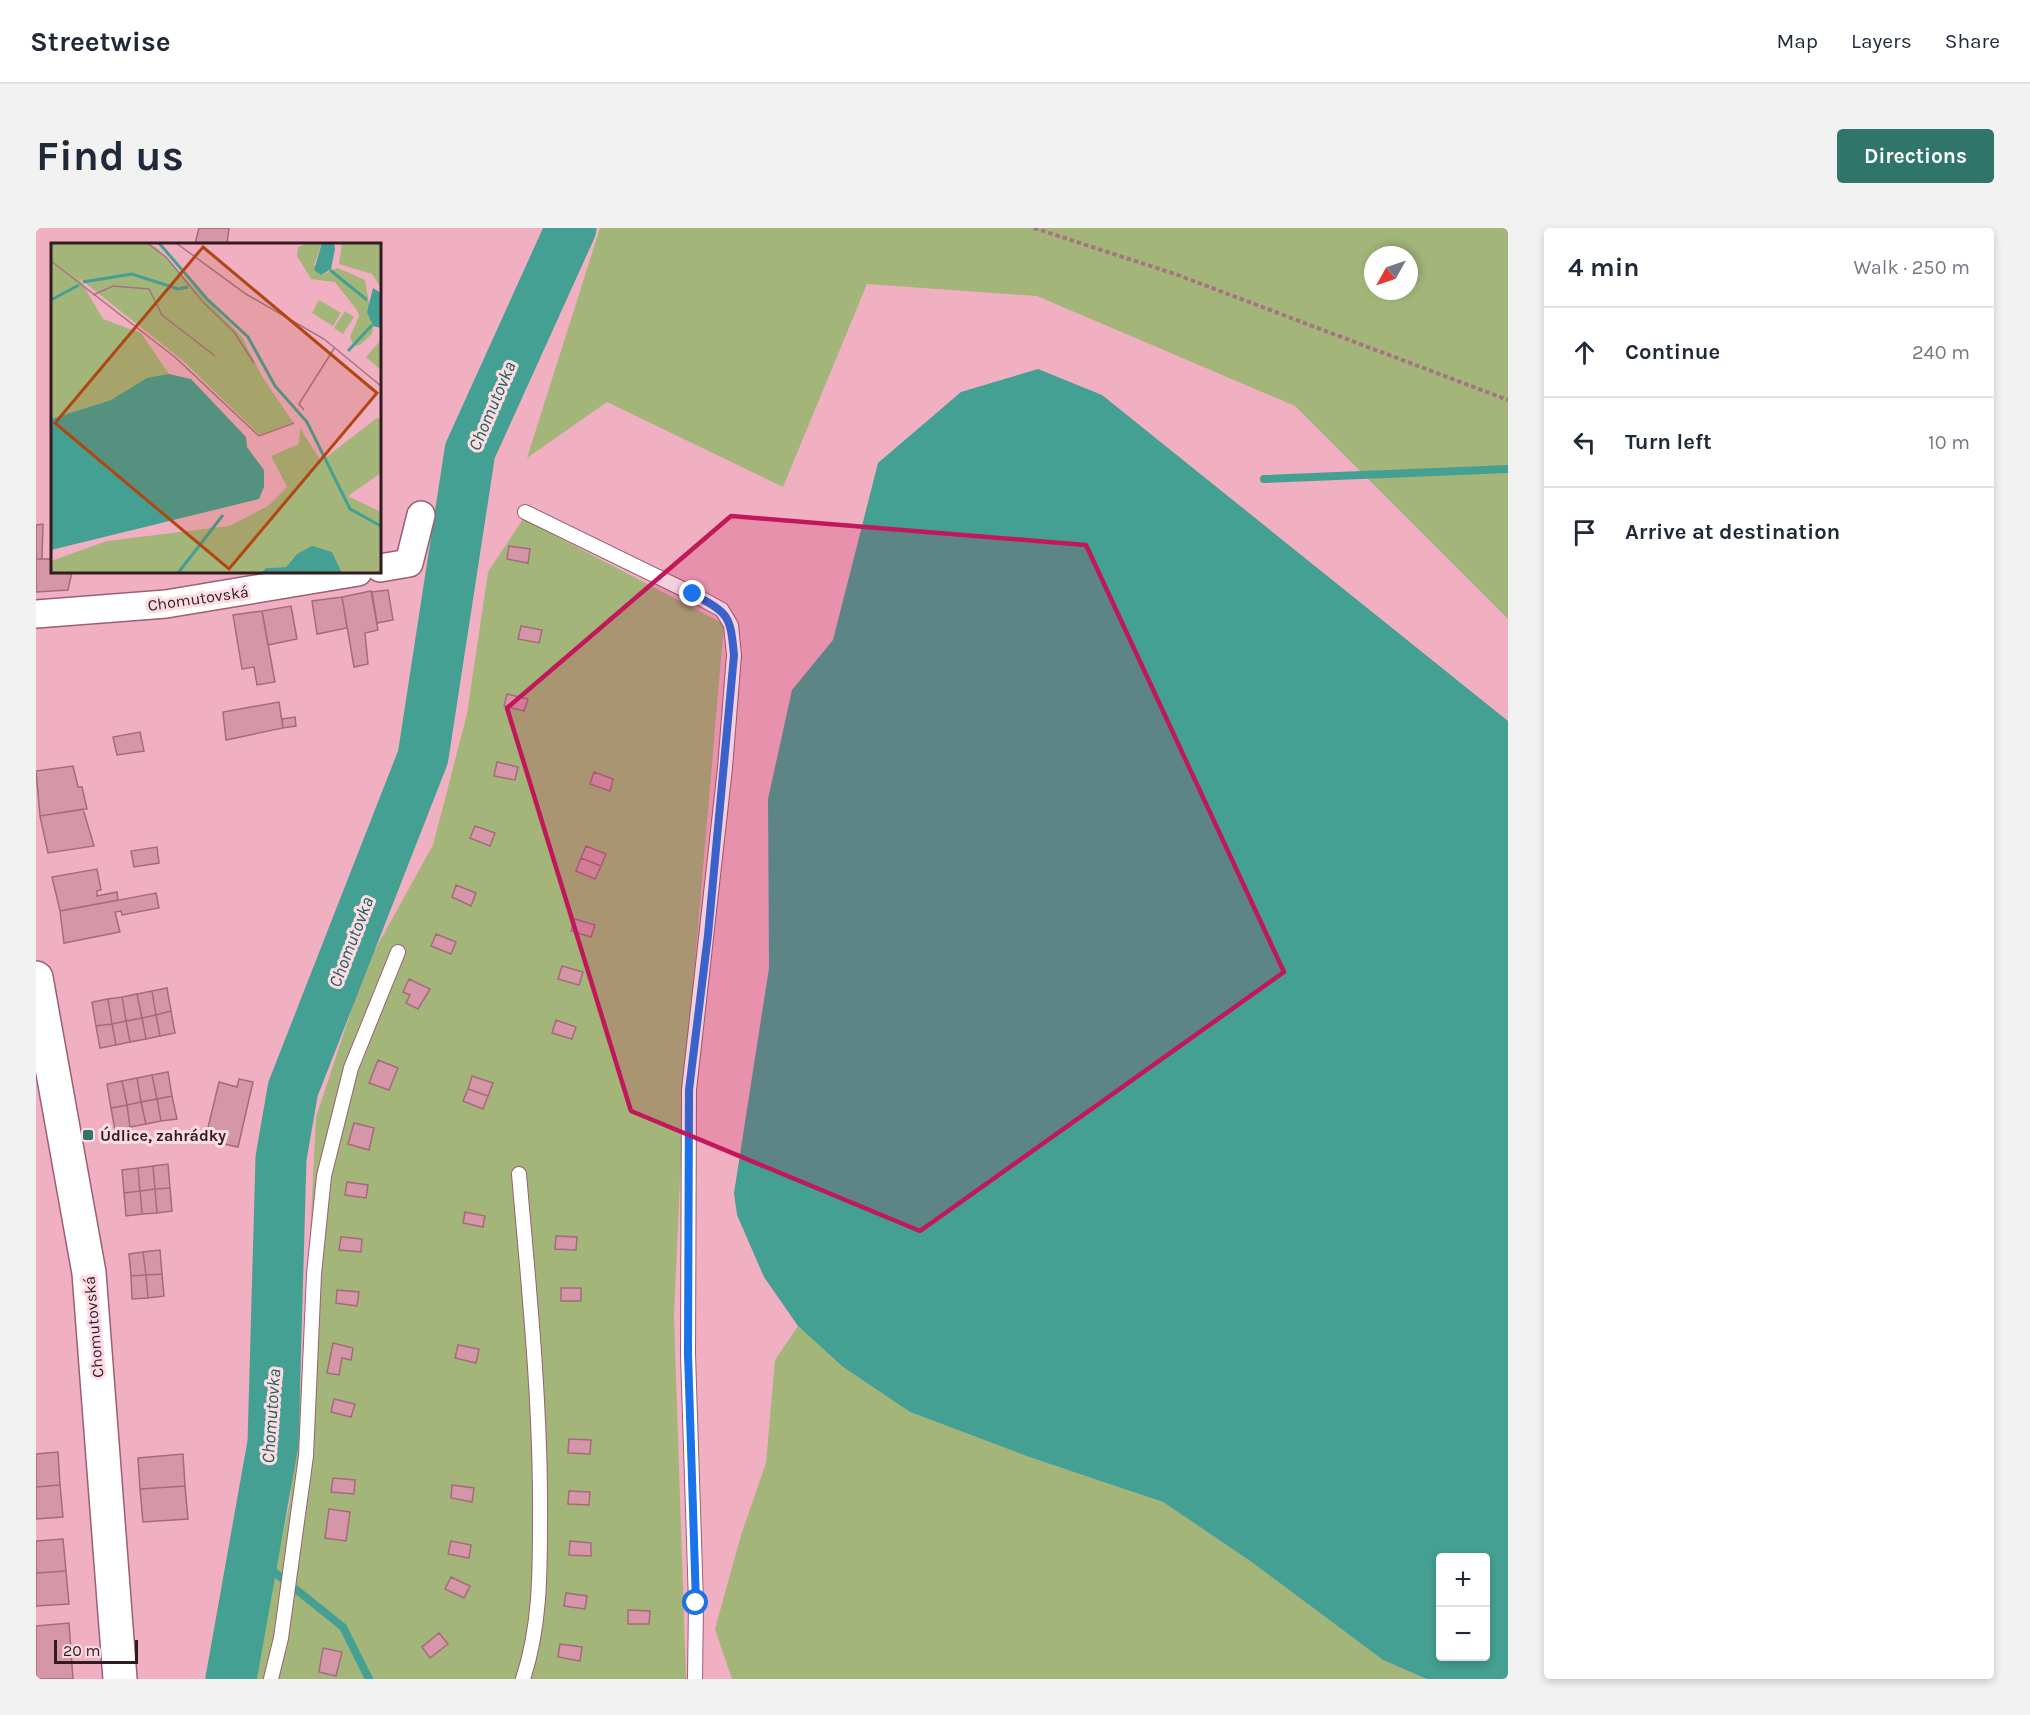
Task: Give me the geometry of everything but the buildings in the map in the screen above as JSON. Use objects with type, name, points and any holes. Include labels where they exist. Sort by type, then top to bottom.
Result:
[{"type":"street","points":[[381,568],[409,563],[421,514]]},
{"type":"street","name":"Chomutovská","points":[[36,614],[166,604],[352,573]]},
{"type":"street","name":"Chomutovská","points":[[36,978],[89,1273],[120,1679]]},
{"type":"lane","points":[[525,512],[722,610],[731,626],[734,655],[725,768],[689,1090],[688,1354],[696,1603],[695,1679]]},
{"type":"lane","points":[[271,1679],[281,1638],[306,1456],[314,1275],[324,1176],[351,1068],[398,952]]},
{"type":"lane","points":[[519,1174],[541,1467],[540,1601],[532,1651],[523,1679]]},
{"type":"path","points":[[1034,228],[1175,274],[1508,400]]},
{"type":"highlighted area","points":[[731,516],[1086,545],[1284,972],[920,1231],[631,1111],[507,708]]},
{"type":"shaded area","points":[[600,228],[1508,228],[1508,619],[1295,406],[1037,296],[867,284],[783,487],[607,402],[527,458]]},
{"type":"shaded area","points":[[1038,369],[1102,395],[1508,721],[1508,1679],[1427,1679],[1383,1660],[1253,1563],[1163,1502],[1029,1457],[910,1412],[843,1367],[798,1326],[764,1277],[737,1215],[734,1193],[769,968],[768,799],[792,690],[833,640],[878,463],[961,392]]},
{"type":"shaded area","points":[[523,519],[724,624],[684,1091],[674,1316],[686,1679],[252,1679],[290,1500],[305,1339],[316,1117],[366,966],[433,845],[467,714],[488,572]]},
{"type":"shaded area","points":[[798,1326],[843,1367],[910,1412],[1029,1457],[1163,1502],[1253,1563],[1383,1660],[1427,1679],[732,1679],[715,1629],[741,1535],[766,1463],[775,1360]]},
{"type":"waterway","name":"Chomutovka","points":[[231,1679],[273,1443],[281,1158],[293,1089],[423,757],[470,451],[571,228]]},
{"type":"waterway","points":[[1264,479],[1508,469]]},
{"type":"waterway","points":[[253,1555],[343,1627],[369,1679]]},
{"type":"place","name":"Údlice, zahrádky","points":[[88,1135]]},
{"type":"route","points":[[693,594],[722,610],[731,626],[734,655],[708,935],[689,1090],[688,1354],[696,1603]]}]
